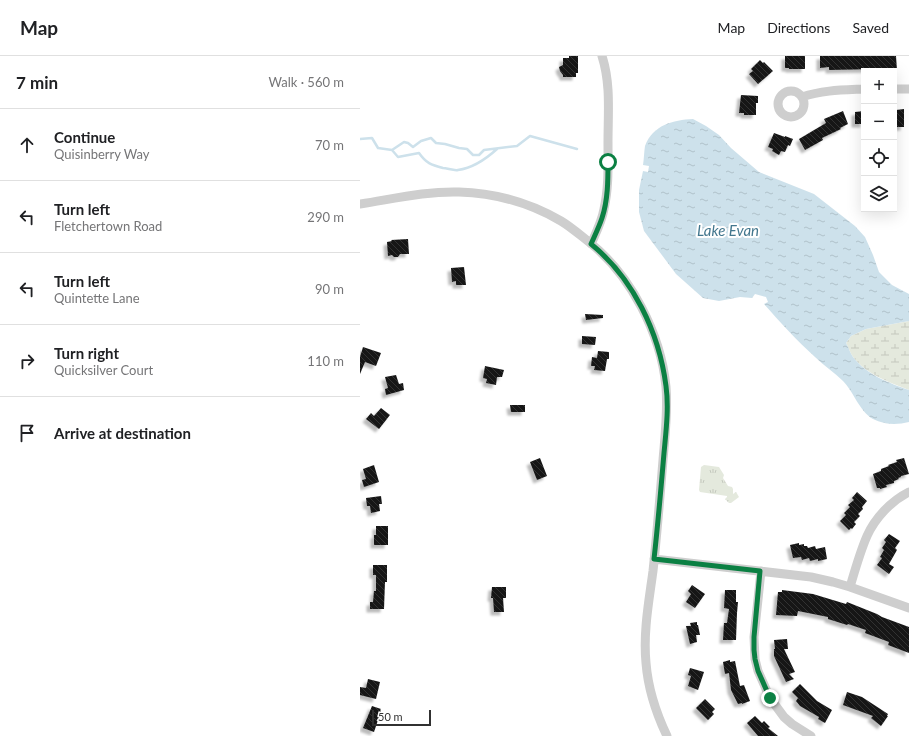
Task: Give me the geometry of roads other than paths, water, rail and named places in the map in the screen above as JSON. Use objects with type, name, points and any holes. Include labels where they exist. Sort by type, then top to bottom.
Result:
[{"type":"street","points":[[591,244],[599,227],[605,208],[608,177],[608,87],[606,69],[602,56]]},
{"type":"street","points":[[802,97],[822,91],[861,89]]},
{"type":"street","points":[[897,89],[909,89]]},
{"type":"street","points":[[360,204],[437,193],[459,192],[496,196],[525,204],[563,222],[600,251],[621,274],[644,311],[655,339],[664,371],[666,386],[667,408],[660,503],[646,626],[646,662],[652,698],[667,736]]},
{"type":"street","points":[[850,587],[867,535],[874,522],[890,505],[909,492]]},
{"type":"street","points":[[654,559],[810,577],[850,587],[909,608]]},
{"type":"street","points":[[760,571],[754,637],[755,659],[758,671],[770,698],[784,717],[811,736]]},
{"type":"water","name":"Lake Evan","points":[[693,119],[719,135],[731,148],[759,172],[814,194],[855,226],[865,237],[879,272],[892,285],[909,294],[909,321],[866,329],[851,336],[846,343],[853,357],[865,369],[886,381],[909,390],[909,422],[900,424],[886,423],[868,416],[847,385],[818,360],[764,304],[768,302],[766,297],[755,294],[752,298],[740,297],[719,301],[703,298],[676,274],[644,231],[639,212],[639,190],[643,171],[648,172],[649,166],[643,165],[645,146],[658,128],[671,122]]},
{"type":"waterway","points":[[360,139],[372,138],[378,148],[392,150],[404,142],[413,147],[421,141],[431,138],[436,143],[467,149],[473,155],[479,155],[484,150],[517,146],[530,136],[577,149]]},
{"type":"waterway","points":[[392,150],[398,157],[419,153],[432,165],[456,170],[464,169],[484,160],[497,149]]}]
